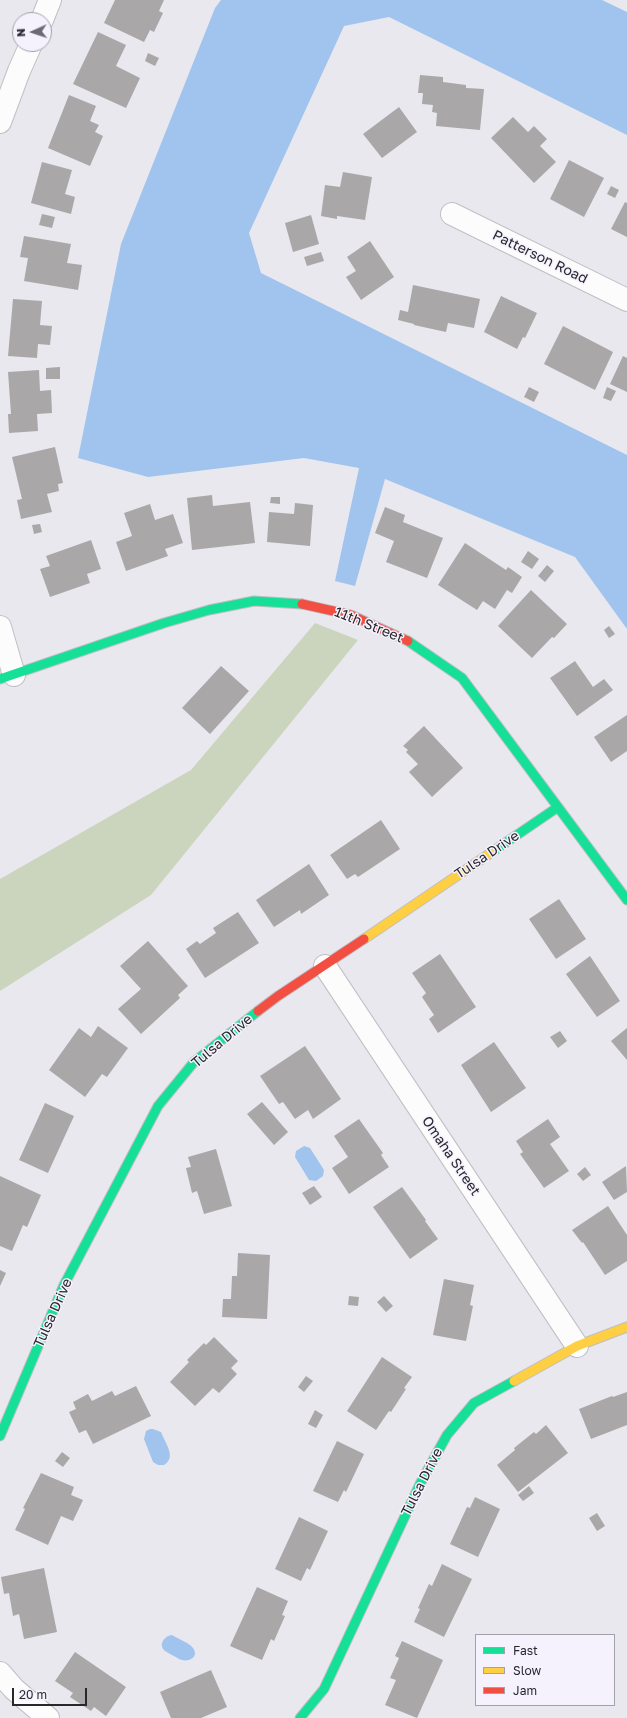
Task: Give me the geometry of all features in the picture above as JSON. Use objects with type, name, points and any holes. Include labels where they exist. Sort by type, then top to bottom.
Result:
[{"type":"street","points":[[45,12],[50,0]]},
{"type":"street","points":[[0,122],[27,52]]},
{"type":"street","name":"Patterson Road","points":[[452,214],[627,300]]},
{"type":"street","name":"11th Street","points":[[7,677],[164,623],[209,610],[254,601],[284,602],[315,606],[351,615],[404,638],[462,678],[627,900]]},
{"type":"street","points":[[0,627],[7,677]]},
{"type":"street","name":"Tulsa Drive","points":[[0,1436],[64,1285],[158,1106],[194,1062],[278,996],[325,966],[558,807]]},
{"type":"street","name":"Omaha Street","points":[[325,966],[577,1346]]},
{"type":"street","name":"Tulsa Drive","points":[[300,1718],[324,1689],[420,1484],[447,1435],[474,1403],[577,1346],[627,1327]]},
{"type":"street","points":[[0,1673],[14,1688],[48,1718]]},
{"type":"green space","points":[[315,623],[358,640],[151,895],[0,991],[0,879],[191,770]]},
{"type":"water","points":[[221,0],[602,0],[627,12],[627,135],[389,17],[344,26],[249,233],[261,273],[627,455],[627,629],[575,557],[385,479],[355,586],[335,581],[359,468],[304,458],[148,477],[78,458],[121,244],[215,8]]},
{"type":"water","points":[[304,1146],[310,1148],[324,1170],[323,1176],[316,1181],[309,1180],[295,1157],[296,1151]]},
{"type":"water","points":[[150,1429],[161,1432],[169,1450],[170,1458],[164,1465],[158,1465],[153,1462],[144,1439],[146,1431]]},
{"type":"water","points":[[172,1635],[193,1648],[195,1654],[192,1659],[179,1659],[163,1649],[162,1644],[164,1639]]},
{"type":"building","points":[[115,0],[164,0],[159,11],[163,13],[154,32],[150,30],[144,42],[104,23]]},
{"type":"building","points":[[98,32],[126,45],[116,66],[140,78],[126,108],[73,84]]},
{"type":"building","points":[[148,53],[159,58],[155,66],[145,61]]},
{"type":"building","points":[[420,75],[443,77],[443,82],[466,85],[466,88],[484,89],[480,130],[436,126],[437,113],[432,112],[433,105],[422,104],[423,93],[418,93]]},
{"type":"building","points":[[69,95],[96,106],[90,121],[99,125],[95,132],[103,136],[90,166],[48,148]]},
{"type":"building","points":[[399,107],[417,132],[382,158],[363,134]]},
{"type":"building","points":[[513,117],[528,132],[534,126],[547,139],[540,146],[556,162],[534,183],[491,138]]},
{"type":"building","points":[[569,160],[604,178],[584,217],[550,199]]},
{"type":"building","points":[[42,162],[72,170],[65,194],[75,197],[71,214],[31,203]]},
{"type":"building","points":[[343,172],[372,177],[365,220],[337,216],[337,219],[321,216],[325,185],[340,187]]},
{"type":"building","points":[[611,186],[619,190],[615,198],[607,194]]},
{"type":"building","points":[[625,202],[627,203],[627,237],[611,229]]},
{"type":"building","points":[[42,214],[55,217],[52,228],[39,225]]},
{"type":"building","points":[[311,215],[319,244],[293,252],[285,223]]},
{"type":"building","points":[[24,236],[71,244],[67,263],[82,265],[78,290],[24,281],[28,258],[20,257]]},
{"type":"building","points":[[370,241],[394,277],[361,300],[346,277],[356,271],[347,257]]},
{"type":"building","points":[[321,252],[324,261],[307,266],[304,257]]},
{"type":"building","points":[[413,285],[480,299],[474,328],[448,323],[446,332],[398,320],[400,310],[408,312]]},
{"type":"building","points":[[501,296],[537,313],[525,338],[523,337],[517,349],[484,332]]},
{"type":"building","points":[[13,299],[42,301],[40,325],[52,326],[50,345],[38,344],[37,358],[8,356]]},
{"type":"building","points":[[563,326],[613,352],[595,390],[544,364]]},
{"type":"building","points":[[623,356],[627,358],[627,392],[610,384]]},
{"type":"building","points":[[60,367],[60,379],[46,379],[46,368]]},
{"type":"building","points":[[39,370],[40,391],[51,390],[52,413],[37,414],[38,431],[9,433],[8,414],[11,414],[8,372]]},
{"type":"building","points":[[529,387],[539,392],[534,402],[524,397]]},
{"type":"building","points":[[607,387],[616,391],[611,401],[603,398]]},
{"type":"building","points":[[55,447],[63,483],[58,484],[59,491],[47,494],[52,512],[21,519],[17,500],[22,499],[12,457]]},
{"type":"building","points":[[212,495],[213,506],[250,502],[255,543],[192,550],[187,498]]},
{"type":"building","points":[[271,497],[280,497],[280,504],[270,503]]},
{"type":"building","points":[[295,503],[313,505],[310,546],[267,542],[269,512],[294,514]]},
{"type":"building","points":[[150,504],[155,520],[173,514],[183,543],[165,549],[168,556],[126,571],[116,542],[132,536],[124,513]]},
{"type":"building","points":[[385,507],[405,515],[403,522],[443,538],[427,578],[386,562],[394,541],[375,533]]},
{"type":"building","points":[[40,524],[42,532],[34,534],[32,525]]},
{"type":"building","points":[[91,540],[101,569],[87,574],[90,583],[50,597],[40,569],[50,566],[46,556]]},
{"type":"building","points":[[465,543],[506,570],[508,567],[522,577],[512,593],[507,590],[495,609],[483,601],[477,610],[438,585]]},
{"type":"building","points":[[528,551],[539,559],[532,569],[521,562]]},
{"type":"building","points":[[547,565],[554,571],[545,582],[538,576]]},
{"type":"building","points":[[531,590],[567,624],[532,658],[498,626]]},
{"type":"building","points":[[609,626],[615,634],[609,638],[604,630]]},
{"type":"building","points":[[575,661],[593,687],[604,679],[613,690],[577,716],[550,678]]},
{"type":"building","points":[[221,666],[249,691],[210,734],[182,708]]},
{"type":"building","points":[[627,715],[627,751],[611,762],[594,737]]},
{"type":"building","points":[[424,726],[463,768],[432,797],[409,772],[418,764],[406,752],[408,750],[403,746]]},
{"type":"building","points":[[381,820],[400,849],[358,877],[355,874],[347,879],[330,855]]},
{"type":"building","points":[[309,864],[329,895],[301,914],[300,910],[274,927],[256,900]]},
{"type":"building","points":[[559,899],[586,939],[556,959],[529,919]]},
{"type":"building","points":[[238,912],[259,943],[205,978],[186,949],[197,941],[200,944],[216,933],[213,928]]},
{"type":"building","points":[[148,941],[188,986],[178,995],[180,998],[141,1034],[118,1009],[141,989],[120,966]]},
{"type":"building","points":[[440,954],[476,1007],[438,1033],[429,1019],[434,1015],[422,997],[426,993],[412,973]]},
{"type":"building","points":[[590,956],[620,1001],[597,1017],[566,974]]},
{"type":"building","points":[[98,1026],[128,1048],[107,1077],[102,1074],[85,1097],[49,1070],[79,1028],[91,1037]]},
{"type":"building","points":[[627,1028],[627,1060],[611,1041]]},
{"type":"building","points":[[560,1031],[567,1041],[558,1048],[550,1037]]},
{"type":"building","points":[[494,1042],[526,1088],[491,1112],[461,1065]]},
{"type":"building","points":[[305,1046],[341,1099],[313,1119],[308,1110],[295,1119],[283,1102],[279,1104],[260,1076]]},
{"type":"building","points":[[262,1102],[288,1132],[274,1145],[247,1114]]},
{"type":"building","points":[[45,1103],[74,1116],[48,1173],[19,1160]]},
{"type":"building","points":[[359,1119],[383,1153],[381,1155],[389,1167],[349,1194],[332,1168],[348,1157],[334,1136]]},
{"type":"building","points":[[548,1119],[560,1137],[550,1144],[569,1171],[544,1188],[520,1154],[523,1152],[516,1141]]},
{"type":"building","points":[[216,1149],[232,1206],[204,1214],[197,1191],[192,1193],[186,1168],[191,1167],[188,1157]]},
{"type":"building","points":[[626,1166],[627,1192],[614,1200],[602,1182]]},
{"type":"building","points":[[585,1167],[591,1175],[583,1181],[577,1174]]},
{"type":"building","points":[[0,1176],[41,1195],[27,1227],[23,1225],[12,1251],[0,1246]]},
{"type":"building","points":[[314,1186],[322,1197],[310,1205],[302,1193]]},
{"type":"building","points":[[402,1187],[438,1239],[410,1259],[373,1207]]},
{"type":"building","points":[[608,1206],[627,1235],[627,1261],[605,1275],[583,1242],[582,1243],[572,1230]]},
{"type":"building","points":[[238,1253],[270,1255],[267,1319],[222,1317],[223,1299],[231,1299],[232,1276],[237,1276]]},
{"type":"building","points":[[0,1270],[6,1273],[0,1286]]},
{"type":"building","points":[[444,1279],[474,1285],[470,1305],[473,1306],[466,1341],[433,1335]]},
{"type":"building","points":[[349,1296],[359,1297],[358,1306],[348,1305]]},
{"type":"building","points":[[384,1296],[393,1306],[386,1312],[377,1302]]},
{"type":"building","points":[[214,1337],[238,1361],[231,1368],[237,1374],[219,1393],[213,1388],[195,1406],[170,1382],[189,1362],[187,1360],[204,1343],[206,1345]]},
{"type":"building","points":[[382,1357],[412,1377],[404,1388],[406,1389],[391,1412],[389,1411],[376,1430],[347,1411]]},
{"type":"building","points":[[306,1376],[313,1381],[304,1392],[298,1387]]},
{"type":"building","points":[[136,1386],[151,1416],[93,1444],[86,1430],[79,1433],[69,1412],[76,1409],[73,1402],[88,1394],[92,1401],[112,1391],[115,1396]]},
{"type":"building","points":[[627,1392],[627,1425],[591,1439],[579,1409],[612,1396],[613,1397]]},
{"type":"building","points":[[315,1410],[323,1415],[316,1428],[308,1424]]},
{"type":"building","points":[[546,1425],[568,1453],[518,1492],[497,1465],[515,1450],[514,1448],[534,1432],[536,1434]]},
{"type":"building","points":[[337,1441],[364,1454],[346,1492],[344,1490],[338,1502],[313,1491]]},
{"type":"building","points":[[62,1452],[70,1458],[63,1467],[55,1461]]},
{"type":"building","points":[[41,1473],[74,1487],[71,1495],[83,1500],[73,1521],[61,1516],[48,1545],[15,1530],[25,1509],[23,1508]]},
{"type":"building","points":[[529,1486],[534,1493],[523,1501],[518,1495]]},
{"type":"building","points":[[475,1497],[500,1509],[478,1557],[450,1544],[467,1507],[470,1508]]},
{"type":"building","points":[[597,1513],[605,1526],[597,1531],[589,1518]]},
{"type":"building","points":[[299,1517],[328,1531],[310,1570],[307,1568],[301,1581],[275,1569]]},
{"type":"building","points":[[442,1564],[472,1579],[444,1637],[414,1622],[420,1609],[418,1608],[429,1584],[432,1586]]},
{"type":"building","points":[[44,1568],[57,1632],[24,1639],[19,1614],[13,1616],[9,1593],[4,1594],[1,1577]]},
{"type":"building","points":[[257,1587],[288,1601],[282,1615],[285,1616],[274,1641],[271,1639],[262,1660],[230,1646]]},
{"type":"building","points":[[402,1641],[443,1660],[417,1718],[385,1705],[396,1680],[390,1678],[399,1658],[395,1656]]},
{"type":"building","points":[[75,1652],[126,1687],[106,1716],[94,1707],[91,1711],[70,1697],[73,1693],[55,1681]]},
{"type":"building","points":[[211,1670],[227,1707],[201,1718],[171,1718],[160,1692]]},
{"type":"traffic: fast","points":[[0,679],[164,623],[209,610],[254,601],[302,604]]},
{"type":"traffic: fast","points":[[408,641],[462,678],[627,900]]},
{"type":"traffic: fast","points":[[492,852],[558,807]]},
{"type":"traffic: fast","points":[[0,1436],[64,1285],[158,1106],[194,1062],[258,1011]]},
{"type":"traffic: fast","points":[[300,1718],[324,1689],[420,1484],[447,1435],[474,1403],[514,1381]]},
{"type":"traffic: slow","points":[[364,939],[492,852]]},
{"type":"traffic: slow","points":[[514,1381],[577,1346],[627,1327]]},
{"type":"traffic: jam","points":[[302,604],[351,615],[408,641]]},
{"type":"traffic: jam","points":[[258,1011],[364,939]]}]
